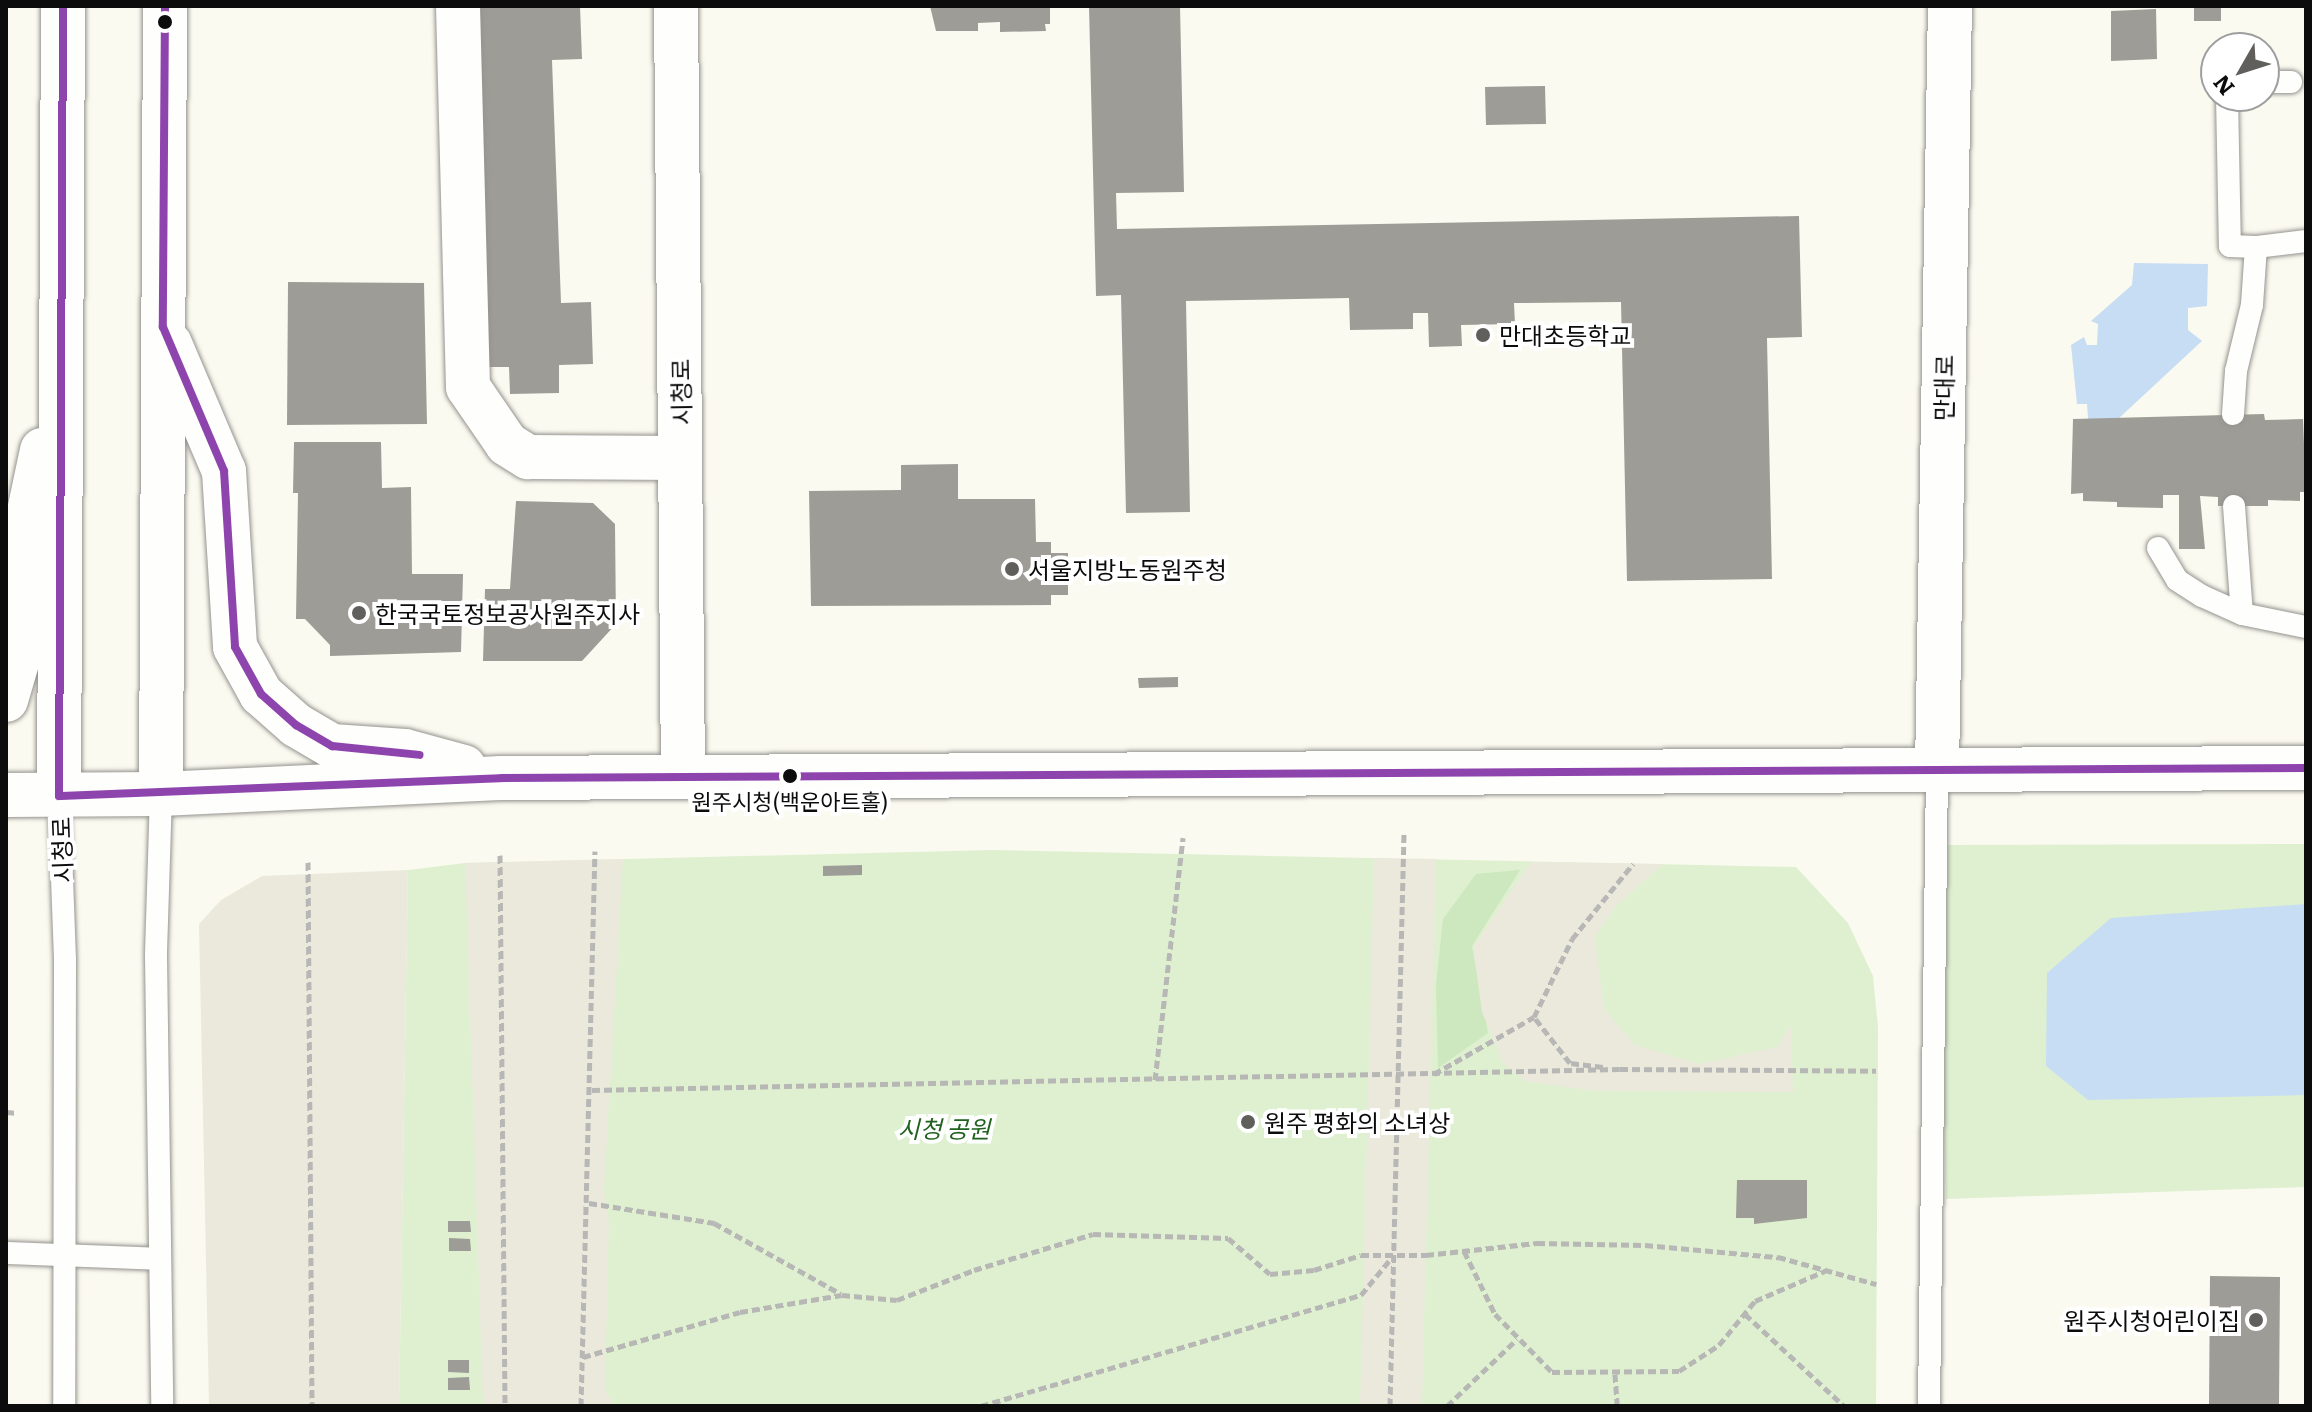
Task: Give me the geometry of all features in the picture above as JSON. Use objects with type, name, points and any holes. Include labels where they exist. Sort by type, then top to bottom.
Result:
[{"type":"street","name":"시청로","points":[[59,796],[63,6]]},
{"type":"street","points":[[161,794],[165,6]]},
{"type":"street","points":[[458,6],[468,387],[507,444],[528,457],[680,458]]},
{"type":"street","name":"시청로","points":[[676,6],[683,777]]},
{"type":"street","name":"만대로","points":[[1937,770],[1950,6]]},
{"type":"street","points":[[163,327],[224,471],[235,647],[261,694],[296,725],[332,746],[405,751],[502,778]]},
{"type":"street","points":[[6,700],[25,635],[24,535],[61,353]]},
{"type":"street","points":[[6,795],[161,794],[502,778],[2306,768]]},
{"type":"lane","points":[[2280,82],[2291,82]]},
{"type":"lane","points":[[2227,112],[2230,246],[2256,247],[2306,241]]},
{"type":"lane","points":[[2233,414],[2236,371],[2252,305],[2256,247]]},
{"type":"lane","points":[[2234,506],[2242,614]]},
{"type":"lane","points":[[2158,548],[2177,580],[2242,614],[2306,627]]},
{"type":"lane","points":[[1929,1406],[1937,770]]},
{"type":"lane","points":[[161,794],[156,956],[162,1406]]},
{"type":"lane","name":"시청로","points":[[59,796],[66,1256],[64,1406]]},
{"type":"lane","points":[[6,1253],[159,1259]]},
{"type":"path","points":[[1390,1406],[1404,832]]},
{"type":"path","points":[[1155,1080],[1183,838]]},
{"type":"path","points":[[581,1406],[592,1090],[595,851]]},
{"type":"path","points":[[500,855],[505,1406]]},
{"type":"path","points":[[308,862],[312,1406]]},
{"type":"path","points":[[1433,1075],[1534,1017],[1572,939],[1633,864]]},
{"type":"path","points":[[1534,1017],[1570,1063],[1620,1069]]},
{"type":"path","points":[[592,1090],[1620,1069],[1876,1071]]},
{"type":"path","points":[[6,1112],[18,1113]]},
{"type":"path","points":[[589,1203],[714,1223],[842,1295]]},
{"type":"path","points":[[583,1357],[740,1312],[842,1295],[897,1300],[974,1270],[1093,1234],[1228,1238],[1270,1274],[1314,1270],[1361,1255],[1393,1256],[1537,1243],[1645,1245],[1778,1257],[1876,1284]]},
{"type":"path","points":[[1464,1251],[1495,1314],[1552,1372],[1615,1374],[1679,1371],[1719,1345],[1755,1301],[1826,1270]]},
{"type":"path","points":[[981,1406],[1361,1295],[1393,1256]]},
{"type":"path","points":[[1745,1314],[1844,1406]]},
{"type":"path","points":[[1447,1406],[1517,1339]]},
{"type":"path","points":[[1615,1374],[1617,1406]]},
{"type":"green space","points":[[2306,844],[2306,1187],[1946,1199],[1936,845]]},
{"type":"green space","name":"시청 공원","points":[[992,850],[1796,867],[1848,923],[1873,976],[1878,1027],[1876,1406],[399,1406],[408,870],[465,863]]},
{"type":"green space","points":[[1520,870],[1472,946],[1488,1033],[1438,1068],[1436,985],[1443,919],[1476,874]]},
{"type":"shaded area","points":[[1374,858],[1436,859],[1422,1406],[1360,1406]]},
{"type":"shaded area","points":[[623,859],[604,1191],[609,1221],[605,1390],[614,1406],[483,1406],[465,863]]},
{"type":"shaded area","points":[[1531,862],[1663,864],[1616,906],[1595,937],[1604,1009],[1635,1045],[1699,1064],[1777,1047],[1791,1026],[1793,1092],[1594,1091],[1525,1081],[1503,1063],[1482,1012],[1473,947]]},
{"type":"shaded area","points":[[408,870],[399,1406],[209,1406],[199,924],[221,900],[262,876]]},
{"type":"water","points":[[2134,263],[2208,264],[2207,306],[2188,308],[2188,330],[2202,341],[2090,445],[2087,404],[2077,404],[2071,345],[2084,337],[2087,345],[2097,345],[2098,324],[2091,321],[2132,285]]},
{"type":"water","points":[[2306,904],[2306,1095],[2088,1100],[2046,1066],[2047,973],[2111,918]]},
{"type":"building","points":[[466,6],[580,6],[582,59],[552,60],[561,303],[591,302],[593,364],[559,365],[559,393],[510,394],[509,367],[479,367]]},
{"type":"building","points":[[930,6],[1050,6],[1050,24],[1045,24],[1046,31],[1000,32],[1000,22],[978,23],[978,31],[936,31]]},
{"type":"building","points":[[1089,6],[1180,6],[1184,192],[1116,193],[1117,229],[1799,216],[1802,337],[1767,338],[1772,579],[1627,581],[1621,302],[1514,303],[1515,324],[1461,325],[1462,346],[1429,347],[1428,313],[1413,313],[1413,329],[1350,330],[1349,298],[1186,301],[1190,512],[1126,513],[1121,295],[1096,296]]},
{"type":"building","points":[[2194,6],[2221,6],[2221,21],[2194,21]]},
{"type":"building","points":[[2156,9],[2157,59],[2111,61],[2111,11]]},
{"type":"building","points":[[1545,86],[1546,124],[1486,125],[1485,87]]},
{"type":"building","points":[[288,282],[424,283],[427,424],[287,425]]},
{"type":"building","points":[[2264,414],[2265,420],[2303,419],[2306,492],[2300,492],[2300,501],[2268,500],[2268,506],[2218,506],[2218,497],[2200,496],[2205,549],[2179,549],[2179,495],[2163,495],[2163,508],[2117,507],[2117,502],[2083,501],[2083,493],[2071,494],[2073,419]]},
{"type":"building","points":[[294,442],[381,442],[382,488],[411,487],[412,574],[463,574],[461,652],[330,656],[330,645],[305,619],[296,619],[298,493],[293,493]]},
{"type":"building","points":[[958,464],[958,499],[1035,499],[1036,542],[1051,542],[1051,553],[1068,553],[1068,595],[1051,595],[1051,605],[811,606],[809,491],[901,490],[901,465]]},
{"type":"building","points":[[516,501],[593,503],[615,524],[616,624],[582,661],[483,661],[485,589],[510,589]]},
{"type":"building","points":[[1178,677],[1178,687],[1139,688],[1138,678]]},
{"type":"building","points":[[862,865],[862,875],[823,876],[823,866]]},
{"type":"building","points":[[1737,1180],[1807,1180],[1807,1218],[1754,1224],[1754,1218],[1736,1218]]},
{"type":"building","points":[[448,1221],[470,1221],[471,1232],[448,1232]]},
{"type":"building","points":[[449,1238],[470,1239],[471,1251],[449,1251]]},
{"type":"building","points":[[2210,1276],[2280,1277],[2279,1406],[2209,1406]]},
{"type":"building","points":[[448,1360],[469,1360],[469,1373],[448,1372]]},
{"type":"building","points":[[469,1377],[470,1390],[448,1390],[448,1378]]},
{"type":"transit line","points":[[59,796],[63,6]]},
{"type":"transit line","points":[[165,6],[163,327],[224,471],[235,647],[261,694],[296,725],[332,746],[420,755]]},
{"type":"transit line","points":[[59,796],[502,778],[2306,768]]},
{"type":"place","name":"만대초등학교","points":[[1483,335]]},
{"type":"place","name":"서울지방노동원주청","points":[[1012,569]]},
{"type":"place","name":"한국국토정보공사원주지사","points":[[359,613]]},
{"type":"place","name":"원주시청(백운아트홀)","points":[[790,776]]},
{"type":"place","name":"원주 평화의 소녀상","points":[[1248,1122]]},
{"type":"place","name":"원주시청어린이집","points":[[2256,1320]]}]
